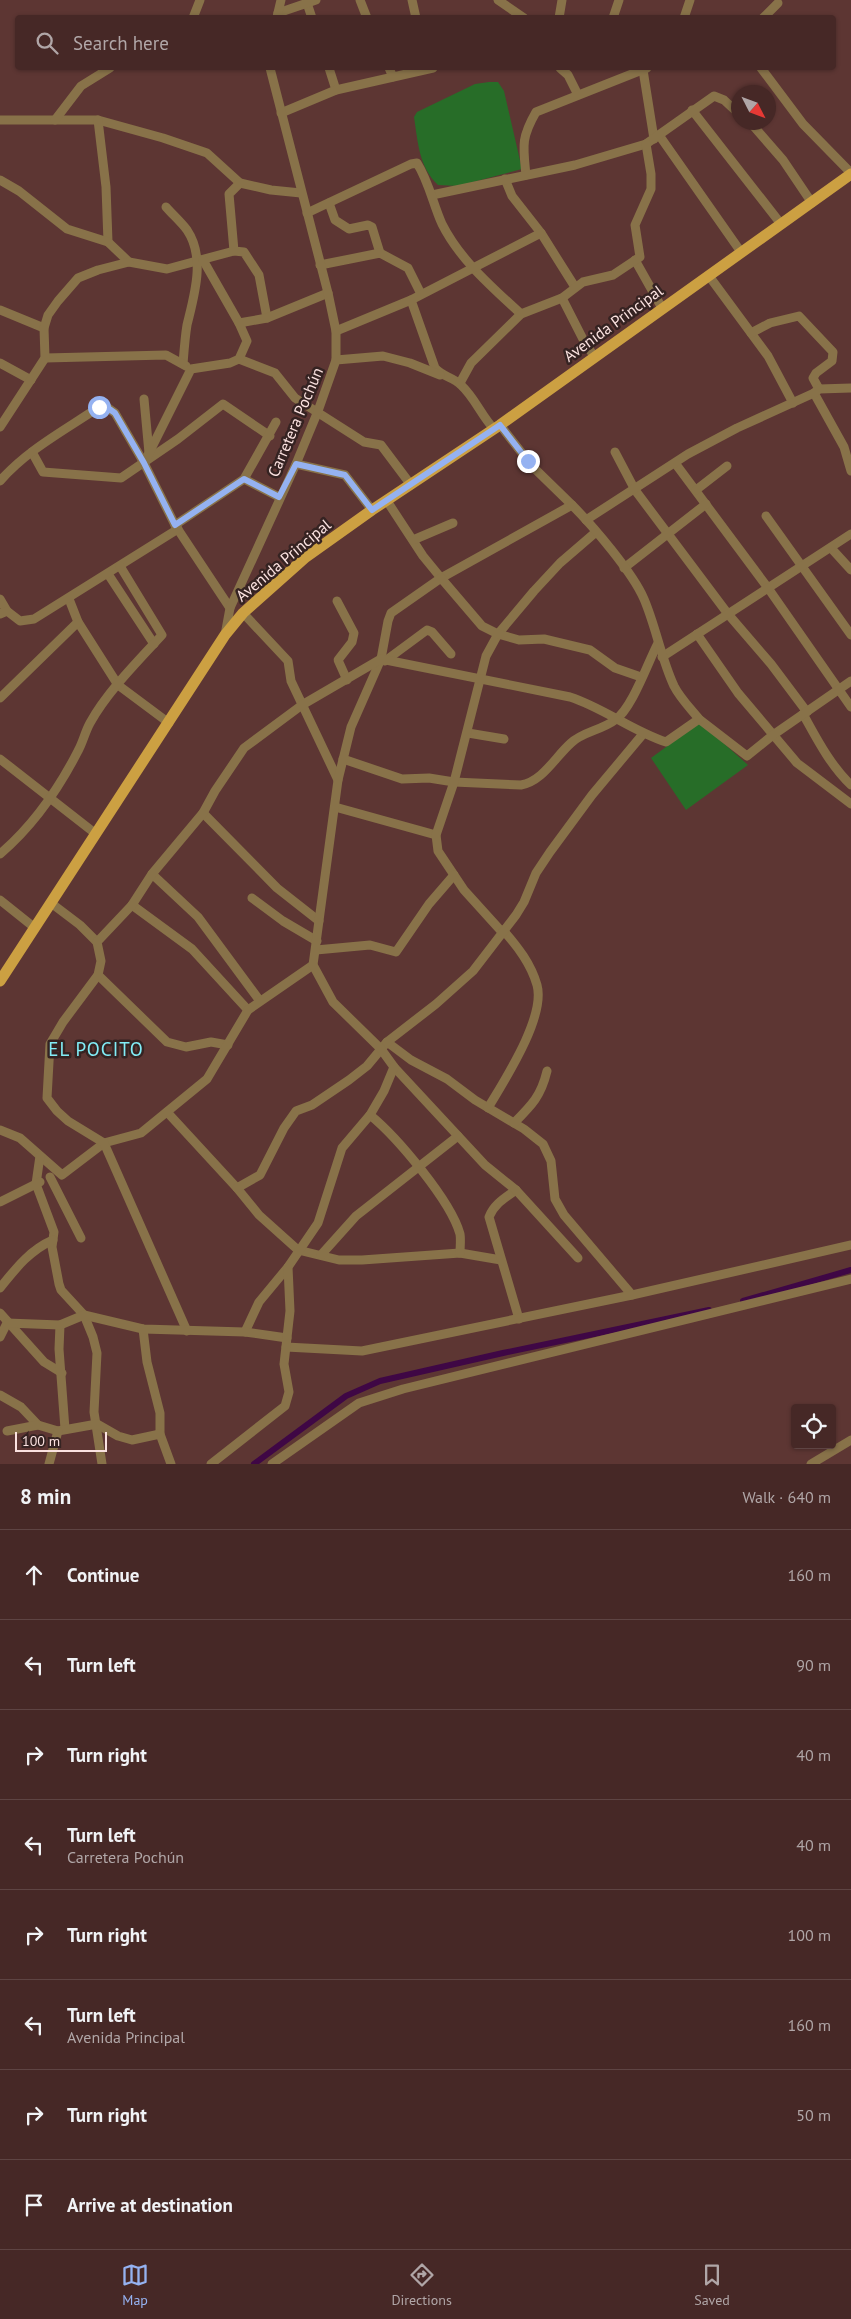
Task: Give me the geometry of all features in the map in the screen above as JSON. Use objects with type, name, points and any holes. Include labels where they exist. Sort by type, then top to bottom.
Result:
[{"type":"main road","name":"Avenida Principal","points":[[0,981],[225,635],[244,612],[306,557],[372,510],[497,427],[851,173]]},
{"type":"street","points":[[194,15],[200,0]]},
{"type":"street","points":[[278,15],[281,0]]},
{"type":"street","points":[[360,0],[366,15]]},
{"type":"street","points":[[412,0],[415,15]]},
{"type":"street","points":[[498,0],[520,15]]},
{"type":"street","points":[[560,15],[562,0]]},
{"type":"street","points":[[614,15],[619,0]]},
{"type":"street","points":[[685,15],[690,0]]},
{"type":"street","points":[[278,15],[311,1],[312,15]]},
{"type":"street","points":[[766,15],[778,3]]},
{"type":"street","points":[[55,120],[82,86],[107,70]]},
{"type":"street","name":"Carretera Pochún","points":[[225,635],[230,608],[279,497],[296,464],[318,411],[336,360],[336,331],[328,293],[270,70]]},
{"type":"street","points":[[330,70],[336,90]]},
{"type":"street","points":[[389,70],[393,77]]},
{"type":"street","points":[[281,113],[336,90],[423,70]]},
{"type":"street","points":[[562,70],[568,75],[578,95]]},
{"type":"street","points":[[526,175],[523,142],[528,126],[536,112],[642,70]]},
{"type":"street","points":[[460,383],[471,363],[521,314],[562,298],[582,282],[613,275],[640,257],[635,226],[651,189],[653,140],[645,70]]},
{"type":"street","points":[[763,70],[802,124],[851,173]]},
{"type":"street","points":[[432,195],[575,165],[653,140],[692,110],[714,96],[724,100],[731,106]]},
{"type":"street","points":[[692,110],[781,224]]},
{"type":"street","points":[[0,120],[98,120],[163,138],[207,153],[240,183],[272,190],[301,193]]},
{"type":"street","points":[[98,120],[106,187],[108,242]]},
{"type":"street","points":[[757,130],[784,160],[812,202]]},
{"type":"street","points":[[653,140],[741,252]]},
{"type":"street","points":[[307,214],[411,164],[417,163],[432,195],[442,224],[472,268],[521,314]]},
{"type":"street","points":[[504,179],[512,196],[541,233],[575,287]]},
{"type":"street","points":[[0,180],[19,191],[67,229],[108,242],[129,262]]},
{"type":"street","points":[[234,251],[229,194],[240,183]]},
{"type":"street","points":[[329,203],[335,220],[349,229],[368,225],[372,227],[380,253]]},
{"type":"street","points":[[45,358],[166,355],[191,369],[230,363],[238,359],[247,341],[239,323],[200,261],[188,232],[166,207]]},
{"type":"street","points":[[336,331],[411,300],[541,233]]},
{"type":"street","points":[[0,427],[45,358],[44,328],[48,315],[78,278],[98,270],[129,262],[167,269],[234,251],[244,252],[260,275],[267,318]]},
{"type":"street","points":[[320,265],[380,253],[408,268],[421,294]]},
{"type":"street","points":[[635,260],[662,308]]},
{"type":"street","points":[[183,364],[187,325],[194,304],[200,261]]},
{"type":"street","points":[[709,276],[768,356],[793,403]]},
{"type":"street","points":[[239,323],[267,318],[328,293]]},
{"type":"street","points":[[562,298],[585,343],[594,356]]},
{"type":"street","points":[[411,300],[435,368],[441,376]]},
{"type":"street","points":[[0,310],[44,328]]},
{"type":"street","points":[[750,333],[770,323],[799,316],[833,352],[832,360],[816,373],[813,378],[817,391],[844,447],[851,471]]},
{"type":"street","points":[[336,360],[383,356],[410,363],[460,383],[476,403],[482,416],[497,427],[572,505],[624,568],[644,597],[662,657],[674,686],[699,719],[747,756],[773,735],[851,681]]},
{"type":"street","points":[[238,359],[275,373],[295,398],[364,442],[381,445],[411,485]]},
{"type":"street","points":[[0,363],[31,380]]},
{"type":"street","points":[[144,463],[191,369]]},
{"type":"street","points":[[586,520],[675,463],[737,428],[817,391],[851,388]]},
{"type":"street","points":[[144,399],[149,453]]},
{"type":"street","points":[[32,452],[44,472],[121,478],[223,404],[270,436]]},
{"type":"street","points":[[0,481],[32,452],[99,407],[108,408],[115,413],[144,463],[177,527],[230,608]]},
{"type":"street","points":[[0,599],[4,613],[20,621],[34,619],[108,574],[244,479],[270,436],[276,422]]},
{"type":"street","points":[[615,452],[635,490],[728,614],[772,664],[805,713],[823,750],[851,785]]},
{"type":"street","points":[[675,463],[768,588],[851,707]]},
{"type":"street","points":[[296,464],[345,475],[372,510]]},
{"type":"street","points":[[696,490],[727,466]]},
{"type":"street","points":[[244,479],[279,497]]},
{"type":"street","points":[[387,501],[441,578],[482,626],[498,634],[519,640],[544,639],[590,650],[615,668],[641,677]]},
{"type":"street","points":[[624,568],[706,504]]},
{"type":"street","points":[[572,505],[441,578],[392,613],[388,621],[383,660],[358,707],[338,780],[313,964],[333,1002],[384,1046],[514,1123],[543,1144],[551,1161],[556,1199],[564,1215],[632,1295]]},
{"type":"street","points":[[766,516],[851,636]]},
{"type":"street","points":[[413,540],[453,523]]},
{"type":"street","points":[[488,1108],[512,1068],[531,1027],[538,1006],[538,987],[520,949],[476,906],[454,875],[438,851],[436,835],[468,733],[478,680],[486,656],[498,634],[560,563],[596,532]]},
{"type":"street","points":[[662,657],[851,534]]},
{"type":"street","points":[[831,548],[851,570]]},
{"type":"street","points":[[0,854],[16,840],[51,800],[79,750],[90,723],[118,685],[162,635],[120,566]]},
{"type":"street","points":[[108,574],[154,644]]},
{"type":"street","points":[[69,599],[78,622],[118,685],[169,723]]},
{"type":"street","points":[[337,601],[354,633],[352,642],[338,660],[347,680]]},
{"type":"street","points":[[244,612],[288,661],[290,679],[338,780]]},
{"type":"street","points":[[0,698],[78,622]]},
{"type":"street","points":[[97,942],[132,905],[152,874],[204,814],[215,791],[244,748],[302,706],[383,660],[427,630],[432,632],[451,654]]},
{"type":"street","points":[[697,634],[738,693],[797,763],[851,804]]},
{"type":"street","points":[[343,759],[402,779],[428,778],[454,782],[522,785],[528,783],[541,774],[572,741],[617,719],[633,698],[658,643]]},
{"type":"street","points":[[383,660],[570,697],[617,719],[643,734],[669,742],[699,719]]},
{"type":"street","points":[[468,733],[504,739]]},
{"type":"street","points":[[237,1188],[260,1175],[284,1128],[296,1111],[312,1105],[367,1066],[384,1046],[436,1004],[472,971],[524,902],[536,873],[550,852],[592,795],[643,734]]},
{"type":"street","points":[[0,759],[96,834]]},
{"type":"street","points":[[335,807],[436,835]]},
{"type":"street","points":[[204,814],[277,888],[319,921]]},
{"type":"street","points":[[152,874],[198,917],[260,1000]]},
{"type":"street","points":[[252,898],[317,945],[370,945],[396,952],[429,904],[454,875]]},
{"type":"street","points":[[0,900],[35,928]]},
{"type":"street","points":[[51,903],[80,925],[97,942],[101,961],[98,975],[63,1022],[50,1044],[47,1098],[68,1120],[104,1143],[187,1331]]},
{"type":"street","points":[[132,905],[192,949],[248,1010]]},
{"type":"street","points":[[0,1202],[36,1184],[62,1174],[104,1143],[141,1133],[207,1079],[248,1010],[313,964]]},
{"type":"street","points":[[98,975],[167,1042],[186,1047],[211,1042],[228,1045]]},
{"type":"street","points":[[384,1046],[394,1067],[485,1165],[516,1190],[578,1258]]},
{"type":"street","points":[[245,1332],[259,1302],[288,1267],[318,1223],[342,1148],[370,1115],[394,1067]]},
{"type":"street","points":[[514,1123],[535,1102],[543,1088],[547,1071]]},
{"type":"street","points":[[167,1112],[237,1188],[259,1215],[298,1250],[339,1260],[460,1254],[501,1260]]},
{"type":"street","points":[[370,1115],[405,1149],[446,1208],[460,1234],[460,1254]]},
{"type":"street","points":[[0,1130],[20,1138],[62,1174]]},
{"type":"street","points":[[321,1255],[356,1216],[420,1168],[458,1136]]},
{"type":"street","points":[[40,1156],[36,1184],[54,1232],[52,1247],[61,1290],[84,1315],[94,1337],[96,1353],[94,1405],[102,1464]]},
{"type":"street","points":[[50,1178],[81,1238]]},
{"type":"street","points":[[516,1190],[492,1208],[488,1217],[519,1319]]},
{"type":"street","points":[[0,1288],[20,1264],[38,1247],[53,1240]]},
{"type":"street","points":[[8,1323],[60,1325],[84,1315],[143,1329],[245,1332],[287,1342],[362,1351],[632,1295],[851,1245]]},
{"type":"street","points":[[211,1464],[285,1406],[289,1392],[284,1364],[290,1311],[288,1267]]},
{"type":"street","points":[[272,1464],[359,1404],[403,1389],[851,1279]]},
{"type":"street","points":[[0,1313],[44,1362],[62,1373]]},
{"type":"street","points":[[0,1337],[8,1323]]},
{"type":"street","points":[[49,1464],[62,1430],[60,1325]]},
{"type":"street","points":[[143,1329],[147,1362],[160,1413],[160,1434],[171,1464]]},
{"type":"street","points":[[0,1395],[21,1407],[38,1425]]},
{"type":"street","points":[[7,1431],[38,1425],[62,1430],[97,1424],[118,1436],[132,1440],[160,1434]]},
{"type":"street","points":[[811,1464],[851,1440]]},
{"type":"green space","points":[[498,82],[504,91],[522,169],[458,186],[438,185],[427,170],[420,154],[414,117],[417,112],[475,84]]},
{"type":"green space","points":[[700,722],[748,765],[686,810],[651,758]]},
{"type":"waterway","points":[[743,1301],[851,1270]]},
{"type":"waterway","points":[[254,1464],[346,1396],[380,1381],[709,1310]]},
{"type":"district","name":"EL POCITO","points":[[96,1049]]},
{"type":"route","points":[[99,407],[108,408],[115,413],[144,463],[175,525],[244,479],[279,497],[296,464],[345,475],[372,510],[500,425],[528,461]]}]
